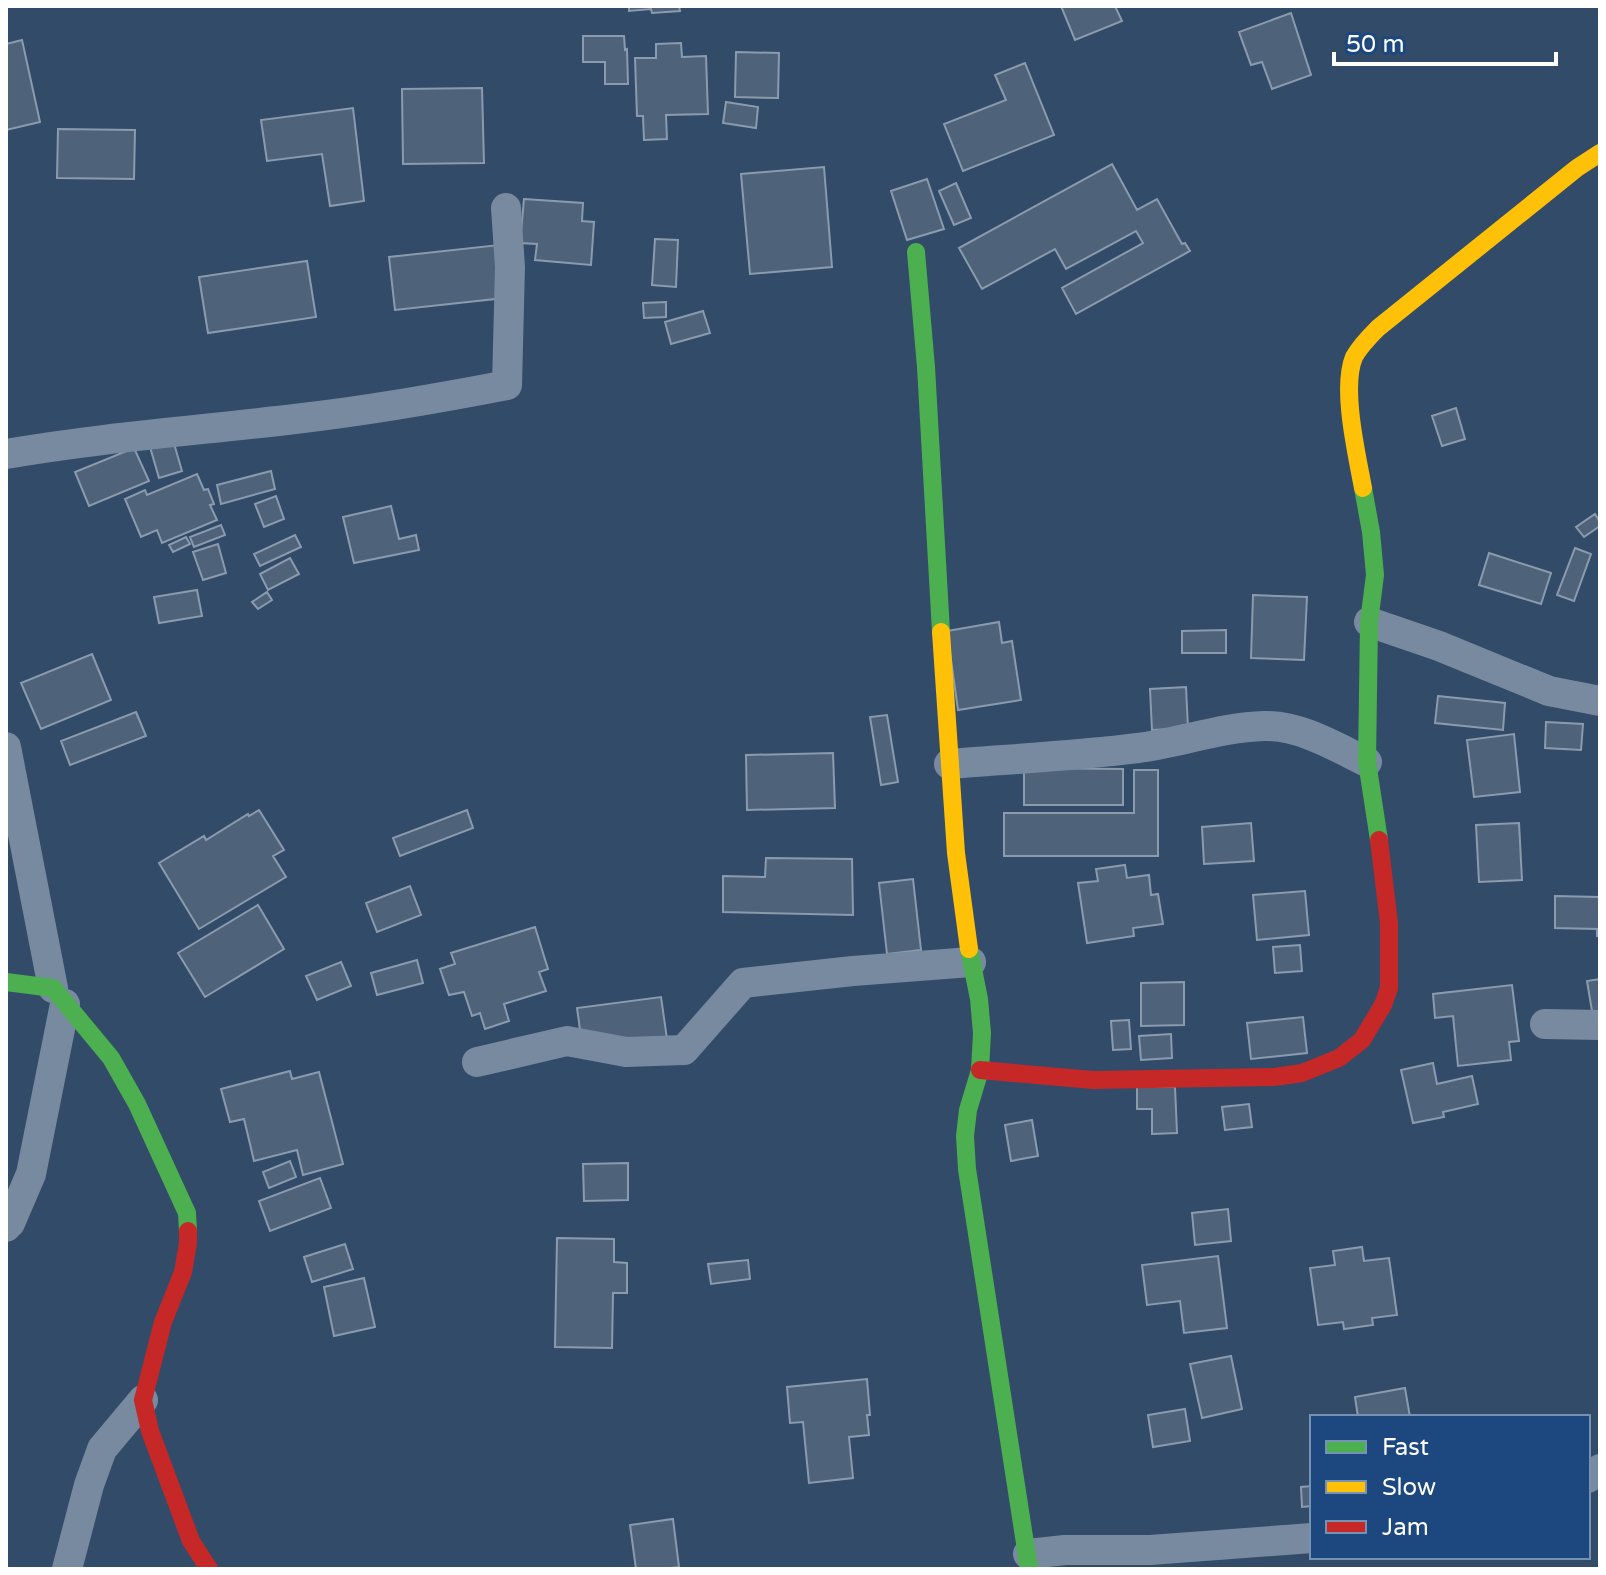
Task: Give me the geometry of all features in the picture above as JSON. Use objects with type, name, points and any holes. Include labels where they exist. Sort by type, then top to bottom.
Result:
[{"type":"street","points":[[980,1070],[1093,1080],[1274,1077],[1302,1073],[1339,1058],[1362,1040],[1383,1005],[1389,988],[1389,923],[1377,813],[1367,762],[1369,622],[1375,575],[1350,402],[1354,358],[1378,328],[1577,168],[1600,153]]},
{"type":"street","points":[[6,454],[182,430],[304,418],[507,385],[510,267],[506,208]]},
{"type":"street","points":[[916,252],[956,853],[982,1033],[980,1070],[968,1110],[965,1136],[967,1169],[1029,1562],[1065,1550],[1150,1550],[1310,1538]]},
{"type":"street","points":[[1369,622],[1439,646],[1549,691],[1600,701]]},
{"type":"street","points":[[949,764],[1140,748],[1265,726],[1312,736],[1367,762]]},
{"type":"street","points":[[6,747],[59,996],[31,1174],[6,1227]]},
{"type":"street","points":[[477,1062],[567,1041],[626,1052],[684,1050],[743,983],[971,962]]},
{"type":"street","points":[[6,982],[59,996],[111,1058],[137,1104],[187,1213],[188,1243],[183,1272],[163,1322],[143,1400],[102,1449],[67,1569]]},
{"type":"street","points":[[1545,1024],[1600,1025]]},
{"type":"street","points":[[143,1400],[150,1431],[191,1541],[209,1569]]},
{"type":"building","points":[[629,6],[679,6],[680,11],[629,11]]},
{"type":"building","points":[[1061,6],[1115,6],[1122,21],[1075,40]]},
{"type":"building","points":[[1291,13],[1311,75],[1272,89],[1262,62],[1251,65],[1239,32]]},
{"type":"building","points":[[583,36],[624,36],[628,84],[605,84],[605,62],[583,62]]},
{"type":"building","points":[[22,40],[40,122],[6,130],[6,44]]},
{"type":"building","points":[[681,43],[682,57],[706,56],[708,114],[666,115],[667,139],[644,140],[643,116],[637,116],[635,58],[656,58],[656,44]]},
{"type":"building","points":[[736,52],[779,53],[778,98],[735,97]]},
{"type":"building","points":[[1025,63],[1054,135],[963,171],[944,124],[1006,100],[995,75]]},
{"type":"building","points":[[482,88],[484,163],[403,164],[402,89]]},
{"type":"building","points":[[726,102],[758,107],[756,128],[723,123]]},
{"type":"building","points":[[353,108],[364,201],[330,206],[322,154],[267,161],[261,120]]},
{"type":"building","points":[[58,129],[135,130],[134,179],[57,178]]},
{"type":"building","points":[[1112,164],[1137,210],[1157,199],[1182,244],[1185,243],[1190,251],[1076,314],[1062,288],[1143,243],[1136,231],[1066,269],[1055,249],[982,289],[959,248]]},
{"type":"building","points":[[824,167],[832,267],[750,274],[741,174]]},
{"type":"building","points":[[927,179],[944,229],[907,240],[891,191]]},
{"type":"building","points":[[956,183],[971,218],[954,225],[939,191]]},
{"type":"building","points":[[524,199],[583,203],[582,221],[594,222],[591,265],[535,260],[537,244],[520,243]]},
{"type":"building","points":[[655,239],[678,240],[676,287],[652,285]]},
{"type":"building","points":[[499,245],[504,298],[395,310],[389,257]]},
{"type":"building","points":[[307,261],[316,317],[208,333],[199,277]]},
{"type":"building","points":[[666,302],[666,317],[644,318],[643,303]]},
{"type":"building","points":[[703,311],[710,333],[671,344],[665,322]]},
{"type":"building","points":[[1456,408],[1465,439],[1442,446],[1432,416]]},
{"type":"building","points":[[173,440],[182,471],[159,478],[150,447]]},
{"type":"building","points":[[134,448],[149,481],[89,506],[75,472]]},
{"type":"building","points":[[271,471],[275,489],[221,504],[217,485]]},
{"type":"building","points":[[197,474],[204,490],[208,489],[214,504],[210,505],[217,520],[162,543],[157,530],[141,537],[125,499],[145,490],[147,495]]},
{"type":"building","points":[[276,496],[284,519],[264,527],[255,504]]},
{"type":"building","points":[[391,506],[399,539],[416,535],[419,550],[354,563],[343,517]]},
{"type":"building","points":[[1595,514],[1600,526],[1584,537],[1576,527]]},
{"type":"building","points":[[221,525],[225,535],[194,547],[190,537]]},
{"type":"building","points":[[295,535],[301,547],[260,566],[254,554]]},
{"type":"building","points":[[186,537],[190,544],[173,552],[169,545]]},
{"type":"building","points":[[218,544],[226,573],[203,580],[193,552]]},
{"type":"building","points":[[1575,548],[1591,554],[1574,601],[1557,595]]},
{"type":"building","points":[[1489,553],[1551,573],[1541,604],[1479,585]]},
{"type":"building","points":[[290,558],[299,574],[268,590],[260,574]]},
{"type":"building","points":[[197,590],[202,616],[159,623],[154,597]]},
{"type":"building","points":[[267,592],[272,600],[258,609],[252,602]]},
{"type":"building","points":[[1253,595],[1307,597],[1304,660],[1251,658]]},
{"type":"building","points":[[999,622],[1002,643],[1012,641],[1021,700],[958,710],[947,631]]},
{"type":"building","points":[[1226,630],[1226,653],[1182,653],[1182,631]]},
{"type":"building","points":[[92,654],[111,700],[41,729],[21,683]]},
{"type":"building","points":[[1186,687],[1188,728],[1152,730],[1150,689]]},
{"type":"building","points":[[1438,696],[1505,703],[1503,730],[1435,723]]},
{"type":"building","points":[[136,712],[146,736],[70,765],[61,741]]},
{"type":"building","points":[[887,715],[898,782],[881,785],[870,717]]},
{"type":"building","points":[[1546,722],[1583,724],[1581,750],[1545,748]]},
{"type":"building","points":[[1514,734],[1520,792],[1474,797],[1467,740]]},
{"type":"building","points":[[833,753],[835,808],[747,810],[746,755]]},
{"type":"building","points":[[1024,768],[1123,769],[1123,805],[1024,805]]},
{"type":"building","points":[[1134,770],[1158,770],[1158,856],[1004,856],[1004,813],[1134,813]]},
{"type":"building","points":[[259,810],[284,850],[273,856],[286,877],[199,929],[159,863],[204,836],[206,840]]},
{"type":"building","points":[[467,810],[473,828],[400,856],[393,838]]},
{"type":"building","points":[[1251,823],[1254,861],[1204,864],[1202,827]]},
{"type":"building","points":[[1519,823],[1522,880],[1479,882],[1476,825]]},
{"type":"building","points":[[766,858],[852,859],[853,915],[723,912],[723,876],[765,877]]},
{"type":"building","points":[[1125,865],[1127,878],[1149,875],[1151,895],[1158,894],[1163,924],[1133,928],[1134,936],[1087,943],[1078,883],[1098,881],[1096,869]]},
{"type":"building","points":[[913,879],[921,950],[887,954],[879,883]]},
{"type":"building","points":[[410,886],[421,915],[377,932],[366,903]]},
{"type":"building","points":[[1305,891],[1309,935],[1257,940],[1253,895]]},
{"type":"building","points":[[1555,896],[1600,897],[1600,936],[1597,936],[1597,929],[1555,928]]},
{"type":"building","points":[[258,905],[284,949],[205,997],[178,953]]},
{"type":"building","points":[[535,927],[548,969],[539,972],[546,991],[504,1004],[509,1021],[485,1029],[480,1013],[472,1016],[464,992],[449,995],[440,969],[455,964],[451,953]]},
{"type":"building","points":[[1300,945],[1302,971],[1275,973],[1273,947]]},
{"type":"building","points":[[417,960],[423,983],[377,995],[371,973]]},
{"type":"building","points":[[341,962],[351,986],[317,1000],[306,976]]},
{"type":"building","points":[[1600,979],[1600,1016],[1593,1017],[1587,981]]},
{"type":"building","points":[[1184,982],[1184,1025],[1141,1026],[1141,983]]},
{"type":"building","points":[[1512,985],[1519,1041],[1509,1042],[1511,1060],[1458,1066],[1453,1016],[1435,1018],[1433,994]]},
{"type":"building","points":[[661,997],[668,1046],[584,1058],[577,1008]]},
{"type":"building","points":[[1303,1017],[1307,1053],[1251,1059],[1247,1023]]},
{"type":"building","points":[[1129,1020],[1131,1049],[1113,1050],[1111,1021]]},
{"type":"building","points":[[1171,1034],[1172,1058],[1141,1060],[1139,1036]]},
{"type":"building","points":[[1433,1063],[1437,1084],[1472,1076],[1478,1104],[1443,1112],[1444,1117],[1413,1123],[1401,1070]]},
{"type":"building","points":[[290,1071],[292,1079],[319,1072],[343,1164],[303,1175],[297,1150],[254,1161],[244,1119],[230,1122],[221,1089]]},
{"type":"building","points":[[1137,1087],[1175,1087],[1177,1133],[1152,1134],[1152,1109],[1137,1109]]},
{"type":"building","points":[[1249,1104],[1252,1127],[1225,1130],[1222,1107]]},
{"type":"building","points":[[1032,1120],[1038,1156],[1011,1161],[1005,1125]]},
{"type":"building","points":[[290,1161],[296,1177],[269,1188],[263,1172]]},
{"type":"building","points":[[628,1163],[628,1200],[584,1201],[583,1164]]},
{"type":"building","points":[[320,1178],[331,1208],[270,1231],[259,1201]]},
{"type":"building","points":[[1228,1209],[1231,1241],[1195,1245],[1192,1213]]},
{"type":"building","points":[[557,1238],[614,1239],[614,1262],[627,1263],[627,1293],[613,1293],[612,1348],[555,1347]]},
{"type":"building","points":[[345,1244],[353,1269],[312,1282],[304,1257]]},
{"type":"building","points":[[1362,1247],[1364,1261],[1389,1258],[1397,1315],[1372,1318],[1373,1325],[1344,1329],[1343,1322],[1318,1325],[1310,1268],[1335,1265],[1333,1251]]},
{"type":"building","points":[[1218,1256],[1227,1328],[1184,1333],[1180,1301],[1147,1305],[1142,1265]]},
{"type":"building","points":[[748,1260],[750,1279],[711,1284],[708,1264]]},
{"type":"building","points":[[364,1278],[375,1327],[334,1336],[324,1287]]},
{"type":"building","points":[[1231,1356],[1242,1409],[1202,1418],[1190,1364]]},
{"type":"building","points":[[867,1379],[869,1435],[849,1437],[853,1478],[809,1483],[803,1422],[790,1423],[787,1387]]},
{"type":"building","points":[[1405,1388],[1410,1415],[1358,1415],[1355,1397]]},
{"type":"building","points":[[1185,1409],[1190,1441],[1153,1447],[1148,1415]]},
{"type":"building","points":[[1310,1486],[1310,1506],[1302,1507],[1301,1487]]},
{"type":"building","points":[[673,1519],[679,1567],[636,1569],[630,1525]]},
{"type":"traffic: fast","points":[[916,252],[926,367],[941,632]]},
{"type":"traffic: fast","points":[[1363,488],[1375,575],[1369,622],[1367,762],[1379,840]]},
{"type":"traffic: fast","points":[[969,949],[982,1033],[980,1070],[968,1110],[965,1136],[967,1169],[1029,1569]]},
{"type":"traffic: fast","points":[[6,982],[53,988],[111,1058],[137,1104],[187,1213],[188,1231]]},
{"type":"traffic: slow","points":[[1363,488],[1349,386],[1350,370],[1359,349],[1378,328],[1577,168],[1600,153]]},
{"type":"traffic: slow","points":[[941,632],[956,853],[969,949]]},
{"type":"traffic: jam","points":[[980,1070],[1093,1080],[1274,1077],[1302,1073],[1339,1058],[1362,1040],[1383,1005],[1389,988],[1389,923],[1379,840]]},
{"type":"traffic: jam","points":[[188,1231],[183,1272],[163,1322],[143,1400],[150,1431],[191,1541],[209,1569]]}]
